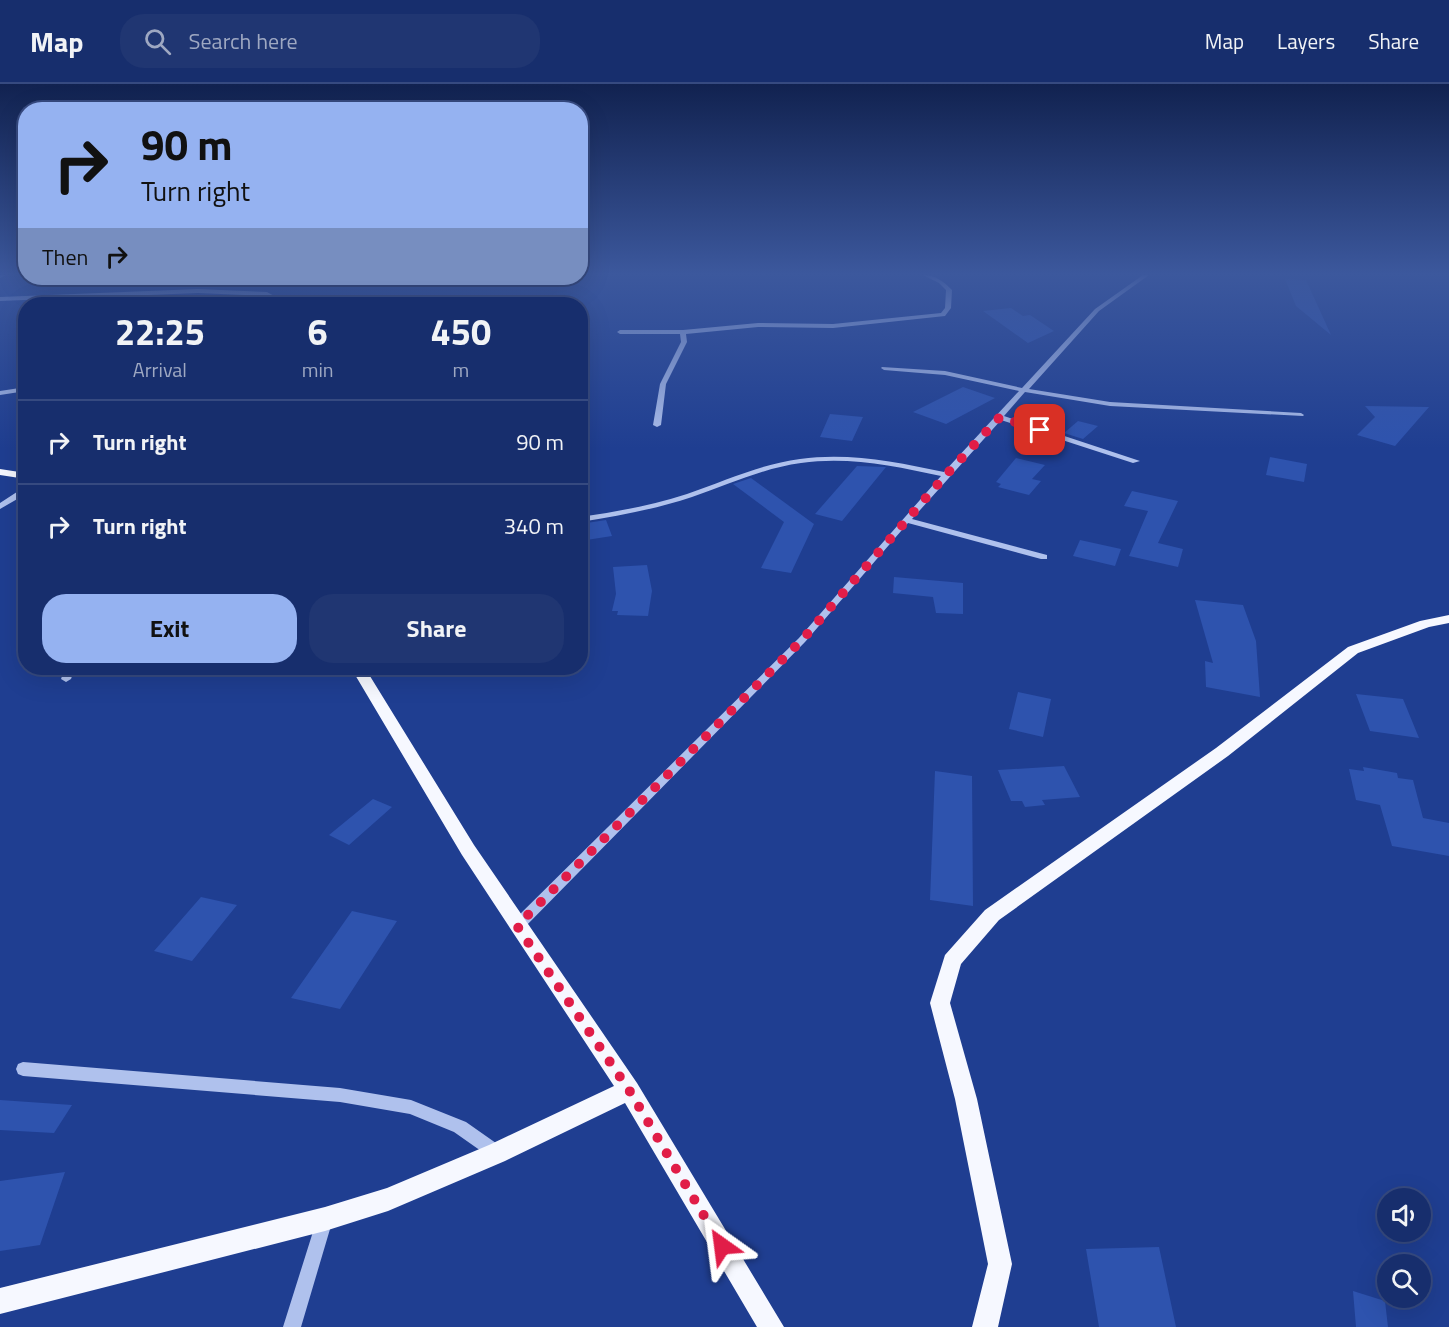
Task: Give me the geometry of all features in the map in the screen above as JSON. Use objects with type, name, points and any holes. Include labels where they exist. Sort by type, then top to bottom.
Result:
[{"type":"main road","points":[[0,472],[18,475]]},
{"type":"main road","points":[[985,1327],[1000,1264],[966,1099],[940,1003],[952,961],[992,915],[1222,752],[1353,650],[1425,624],[1449,620]]},
{"type":"main road","points":[[362,675],[414,763],[517,926],[629,1090],[771,1327]]},
{"type":"main road","points":[[0,1301],[325,1219],[388,1199],[497,1154],[629,1090]]},
{"type":"street","points":[[657,425],[663,384],[684,342],[683,333]]},
{"type":"street","points":[[517,926],[802,640],[946,475],[1076,333]]},
{"type":"street","points":[[884,368],[945,373],[1024,390],[1140,407],[1301,415]]},
{"type":"street","points":[[0,393],[18,390]]},
{"type":"street","points":[[1000,417],[1136,461]]},
{"type":"street","points":[[588,519],[634,511],[675,500],[779,465],[811,460],[871,459],[946,475]]},
{"type":"street","points":[[0,507],[18,495]]},
{"type":"street","points":[[906,520],[1044,557]]},
{"type":"street","points":[[66,679],[67,675]]},
{"type":"street","points":[[23,1069],[340,1095],[411,1107],[460,1127],[497,1154]]},
{"type":"street","points":[[292,1327],[325,1219]]},
{"type":"building","points":[[1014,333],[1050,333],[1028,343]]},
{"type":"building","points":[[963,387],[995,398],[946,424],[913,412]]},
{"type":"building","points":[[1365,406],[1429,407],[1395,446],[1357,435],[1375,417]]},
{"type":"building","points":[[830,414],[863,417],[852,441],[820,437]]},
{"type":"building","points":[[1078,421],[1098,426],[1083,439],[1064,433]]},
{"type":"building","points":[[1270,457],[1307,464],[1304,482],[1266,475]]},
{"type":"building","points":[[1016,458],[1045,465],[1032,479],[1041,481],[1029,495],[998,487],[1001,484],[996,482]]},
{"type":"building","points":[[857,466],[886,467],[842,521],[815,514]]},
{"type":"building","points":[[751,478],[814,524],[791,573],[761,568],[784,522],[733,484]]},
{"type":"building","points":[[1132,491],[1178,501],[1158,543],[1183,549],[1178,567],[1129,556],[1148,511],[1124,506]]},
{"type":"building","points":[[606,520],[612,536],[588,540],[588,523]]},
{"type":"building","points":[[1080,540],[1121,549],[1115,566],[1073,556]]},
{"type":"building","points":[[647,565],[652,591],[648,616],[617,615],[618,611],[612,611],[616,594],[613,567]]},
{"type":"building","points":[[894,577],[963,583],[963,614],[936,613],[933,597],[893,593]]},
{"type":"building","points":[[1195,600],[1243,605],[1256,641],[1260,697],[1206,687],[1205,661],[1213,663]]},
{"type":"building","points":[[1018,692],[1051,699],[1043,737],[1009,729]]},
{"type":"building","points":[[1356,694],[1403,699],[1419,738],[1370,731]]},
{"type":"building","points":[[1064,766],[1080,797],[1042,800],[1045,805],[1025,807],[1022,801],[1011,801],[998,770]]},
{"type":"building","points":[[1363,767],[1397,773],[1398,778],[1413,780],[1423,818],[1449,823],[1449,856],[1392,846],[1380,805],[1356,800],[1349,769],[1364,771]]},
{"type":"building","points":[[935,771],[972,776],[973,906],[930,900]]},
{"type":"building","points":[[373,799],[392,807],[349,845],[329,835]]},
{"type":"building","points":[[201,897],[237,905],[192,961],[154,951]]},
{"type":"building","points":[[352,911],[397,921],[340,1009],[291,998]]},
{"type":"building","points":[[0,1100],[72,1105],[54,1133],[0,1130]]},
{"type":"building","points":[[65,1172],[40,1245],[0,1251],[0,1181]]},
{"type":"building","points":[[1159,1247],[1176,1327],[1099,1327],[1086,1249]]},
{"type":"building","points":[[1353,1291],[1377,1298],[1377,1308],[1386,1308],[1388,1327],[1356,1327]]},
{"type":"route","points":[[722,1246],[629,1090],[517,926],[802,640],[946,475],[1000,417],[1040,430]]}]
